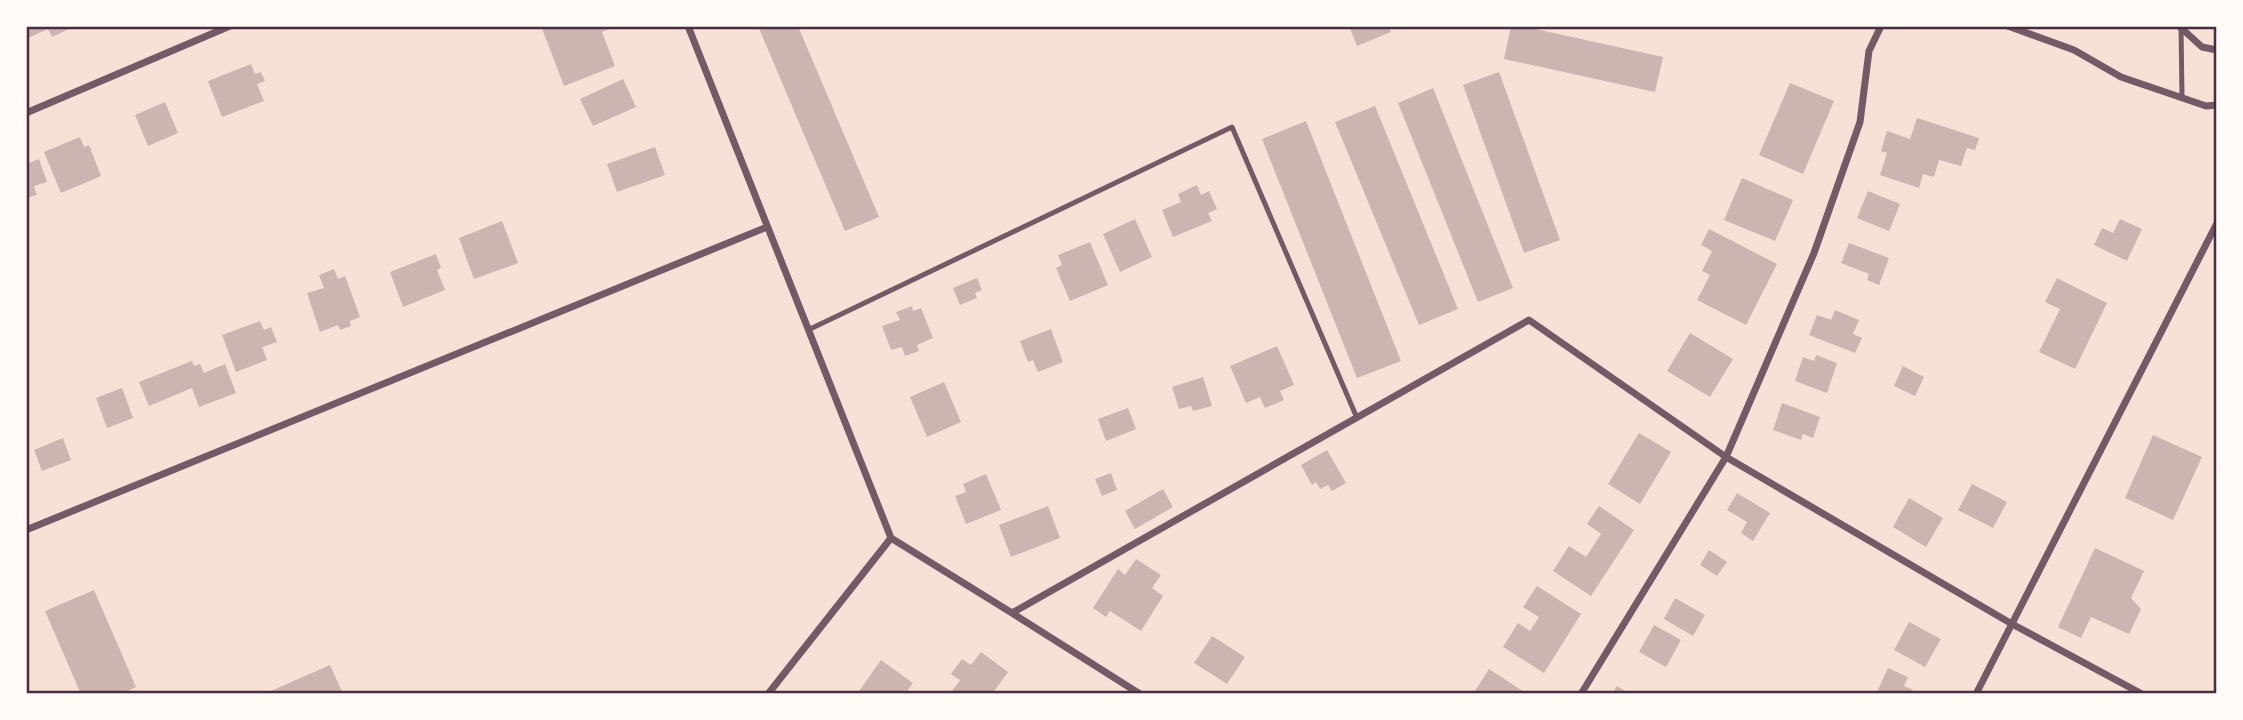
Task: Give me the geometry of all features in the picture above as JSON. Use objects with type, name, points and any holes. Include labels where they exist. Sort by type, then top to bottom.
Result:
[{"type":"street","points":[[26,113],[230,26]]},
{"type":"street","points":[[688,26],[891,538],[1140,694]]},
{"type":"street","points":[[1581,694],[1726,457],[1819,240],[1860,122],[1868,51],[1881,26]]},
{"type":"street","points":[[2008,26],[2074,50],[2121,77],[2206,106],[2217,105]]},
{"type":"street","points":[[2180,27],[2202,47],[2217,50]]},
{"type":"street","points":[[1976,694],[2217,223]]},
{"type":"street","points":[[26,530],[767,227]]},
{"type":"street","points":[[1012,613],[1529,320],[1726,457],[2012,624],[2142,694]]},
{"type":"street","points":[[768,694],[891,538]]},
{"type":"lane","points":[[2180,27],[2182,97]]},
{"type":"lane","points":[[808,330],[1231,127],[1357,418]]},
{"type":"building","points":[[26,26],[67,26],[69,29],[52,37],[48,29],[28,38]]},
{"type":"building","points":[[541,26],[617,26],[602,32],[615,66],[564,86]]},
{"type":"building","points":[[758,26],[798,26],[879,217],[845,231]]},
{"type":"building","points":[[1349,26],[1389,26],[1391,32],[1357,46]]},
{"type":"building","points":[[1511,26],[1522,26],[1663,57],[1655,92],[1504,59]]},
{"type":"building","points":[[251,64],[255,74],[261,72],[265,81],[257,84],[264,101],[222,117],[208,81]]},
{"type":"building","points":[[1499,72],[1560,240],[1524,253],[1463,85]]},
{"type":"building","points":[[623,79],[636,107],[593,126],[580,99]]},
{"type":"building","points":[[1790,83],[1834,101],[1803,174],[1759,155]]},
{"type":"building","points":[[1433,88],[1513,288],[1478,302],[1398,103]]},
{"type":"building","points":[[165,102],[178,133],[148,146],[135,115]]},
{"type":"building","points":[[1375,106],[1458,309],[1419,325],[1335,122]]},
{"type":"building","points":[[1917,118],[1979,138],[1975,150],[1967,148],[1961,166],[1939,160],[1934,177],[1923,174],[1919,188],[1880,175],[1887,153],[1881,151],[1887,131],[1910,139]]},
{"type":"building","points":[[1306,121],[1401,361],[1357,378],[1262,139]]},
{"type":"building","points":[[80,137],[84,147],[89,145],[101,176],[61,193],[44,152]]},
{"type":"building","points":[[655,147],[665,175],[617,192],[607,164]]},
{"type":"building","points":[[39,159],[47,182],[34,186],[37,195],[26,198],[26,164]]},
{"type":"building","points":[[1742,178],[1793,200],[1775,241],[1724,220]]},
{"type":"building","points":[[1197,185],[1201,195],[1209,191],[1217,209],[1208,213],[1212,221],[1173,237],[1162,210],[1181,202],[1178,194]]},
{"type":"building","points":[[1868,191],[1900,204],[1889,231],[1857,218]]},
{"type":"building","points":[[1135,219],[1152,257],[1120,272],[1103,234]]},
{"type":"building","points":[[2120,219],[2142,229],[2127,261],[2094,245],[2102,228],[2113,233]]},
{"type":"building","points":[[502,221],[518,263],[474,279],[459,238]]},
{"type":"building","points":[[1709,229],[1777,264],[1746,325],[1697,300],[1710,275],[1702,271],[1712,251],[1701,245]]},
{"type":"building","points":[[1090,242],[1108,285],[1070,301],[1056,268],[1062,265],[1058,255]]},
{"type":"building","points":[[1849,243],[1889,258],[1879,285],[1867,280],[1869,274],[1841,263]]},
{"type":"building","points":[[436,254],[441,268],[437,270],[445,290],[403,307],[390,272]]},
{"type":"building","points":[[334,269],[338,279],[345,276],[360,317],[350,321],[351,326],[340,330],[338,325],[320,332],[307,293],[324,288],[319,275]]},
{"type":"building","points":[[977,278],[982,290],[975,293],[977,298],[960,305],[953,288]]},
{"type":"building","points":[[2057,278],[2107,303],[2075,369],[2039,352],[2060,309],[2045,302]]},
{"type":"building","points":[[912,306],[913,311],[921,308],[933,338],[917,345],[919,351],[905,356],[902,347],[891,350],[882,326],[900,320],[896,312]]},
{"type":"building","points":[[1835,310],[1859,320],[1853,334],[1862,338],[1855,353],[1809,335],[1817,315],[1831,320]]},
{"type":"building","points":[[260,321],[264,330],[271,327],[277,342],[262,347],[267,360],[236,372],[222,335]]},
{"type":"building","points":[[1051,329],[1063,362],[1038,372],[1033,360],[1028,362],[1020,341]]},
{"type":"building","points":[[1690,333],[1733,359],[1710,397],[1667,371]]},
{"type":"building","points":[[1277,346],[1294,385],[1280,391],[1284,400],[1265,408],[1260,397],[1246,403],[1230,366]]},
{"type":"building","points":[[1816,355],[1837,363],[1827,393],[1795,381],[1803,357],[1814,361]]},
{"type":"building","points":[[192,361],[194,366],[200,364],[204,373],[225,364],[236,393],[199,407],[192,388],[149,406],[139,382]]},
{"type":"building","points":[[1903,366],[1924,377],[1915,396],[1894,386]]},
{"type":"building","points":[[1203,377],[1212,406],[1193,411],[1191,406],[1179,409],[1172,387]]},
{"type":"building","points":[[944,382],[961,422],[927,437],[910,397]]},
{"type":"building","points":[[122,388],[133,418],[107,428],[96,398]]},
{"type":"building","points":[[1782,403],[1820,417],[1813,438],[1803,434],[1801,440],[1773,430]]},
{"type":"building","points":[[1128,408],[1136,429],[1106,441],[1098,419]]},
{"type":"building","points":[[1639,433],[1671,452],[1640,504],[1608,484]]},
{"type":"building","points":[[2153,435],[2202,457],[2173,520],[2125,498]]},
{"type":"building","points":[[63,438],[71,460],[42,471],[34,450]]},
{"type":"building","points":[[1327,450],[1346,483],[1332,491],[1328,485],[1320,489],[1316,482],[1312,485],[1301,465]]},
{"type":"building","points":[[1111,473],[1117,490],[1102,496],[1095,479]]},
{"type":"building","points":[[986,474],[1001,510],[966,524],[955,496],[966,492],[963,484]]},
{"type":"building","points":[[1972,484],[2007,502],[1993,528],[1958,510]]},
{"type":"building","points":[[1163,489],[1173,507],[1135,529],[1125,511]]},
{"type":"building","points":[[1737,493],[1770,513],[1753,541],[1741,533],[1747,522],[1727,510]]},
{"type":"building","points":[[1909,498],[1943,518],[1926,547],[1893,527]]},
{"type":"building","points":[[1048,506],[1060,538],[1011,557],[999,525]]},
{"type":"building","points":[[1599,506],[1634,530],[1591,596],[1553,571],[1569,546],[1586,557],[1601,534],[1587,524]]},
{"type":"building","points":[[2095,548],[2144,571],[2131,598],[2141,609],[2129,634],[2091,617],[2081,638],[2058,627]]},
{"type":"building","points":[[1709,550],[1727,562],[1717,576],[1700,565]]},
{"type":"building","points":[[1136,559],[1161,575],[1152,588],[1163,596],[1141,631],[1110,611],[1106,617],[1093,608],[1118,569],[1125,575]]},
{"type":"building","points":[[1537,586],[1581,614],[1544,673],[1503,647],[1518,623],[1530,631],[1539,617],[1523,607]]},
{"type":"building","points":[[94,590],[136,687],[121,694],[81,694],[45,611]]},
{"type":"building","points":[[1675,598],[1705,615],[1693,636],[1664,619]]},
{"type":"building","points":[[1909,622],[1941,639],[1925,667],[1894,650]]},
{"type":"building","points":[[1654,625],[1681,640],[1666,667],[1639,652]]},
{"type":"building","points":[[1212,636],[1245,657],[1227,684],[1194,663]]},
{"type":"building","points":[[981,652],[1008,672],[992,694],[950,694],[960,680],[951,674],[962,659],[971,665]]},
{"type":"building","points":[[881,660],[913,683],[905,694],[857,694]]},
{"type":"building","points":[[330,665],[343,694],[264,694]]},
{"type":"building","points":[[1888,668],[1908,677],[1904,686],[1913,690],[1912,694],[1876,694]]},
{"type":"building","points":[[1489,669],[1527,694],[1473,694]]},
{"type":"building","points":[[1617,686],[1630,694],[1612,694]]}]
